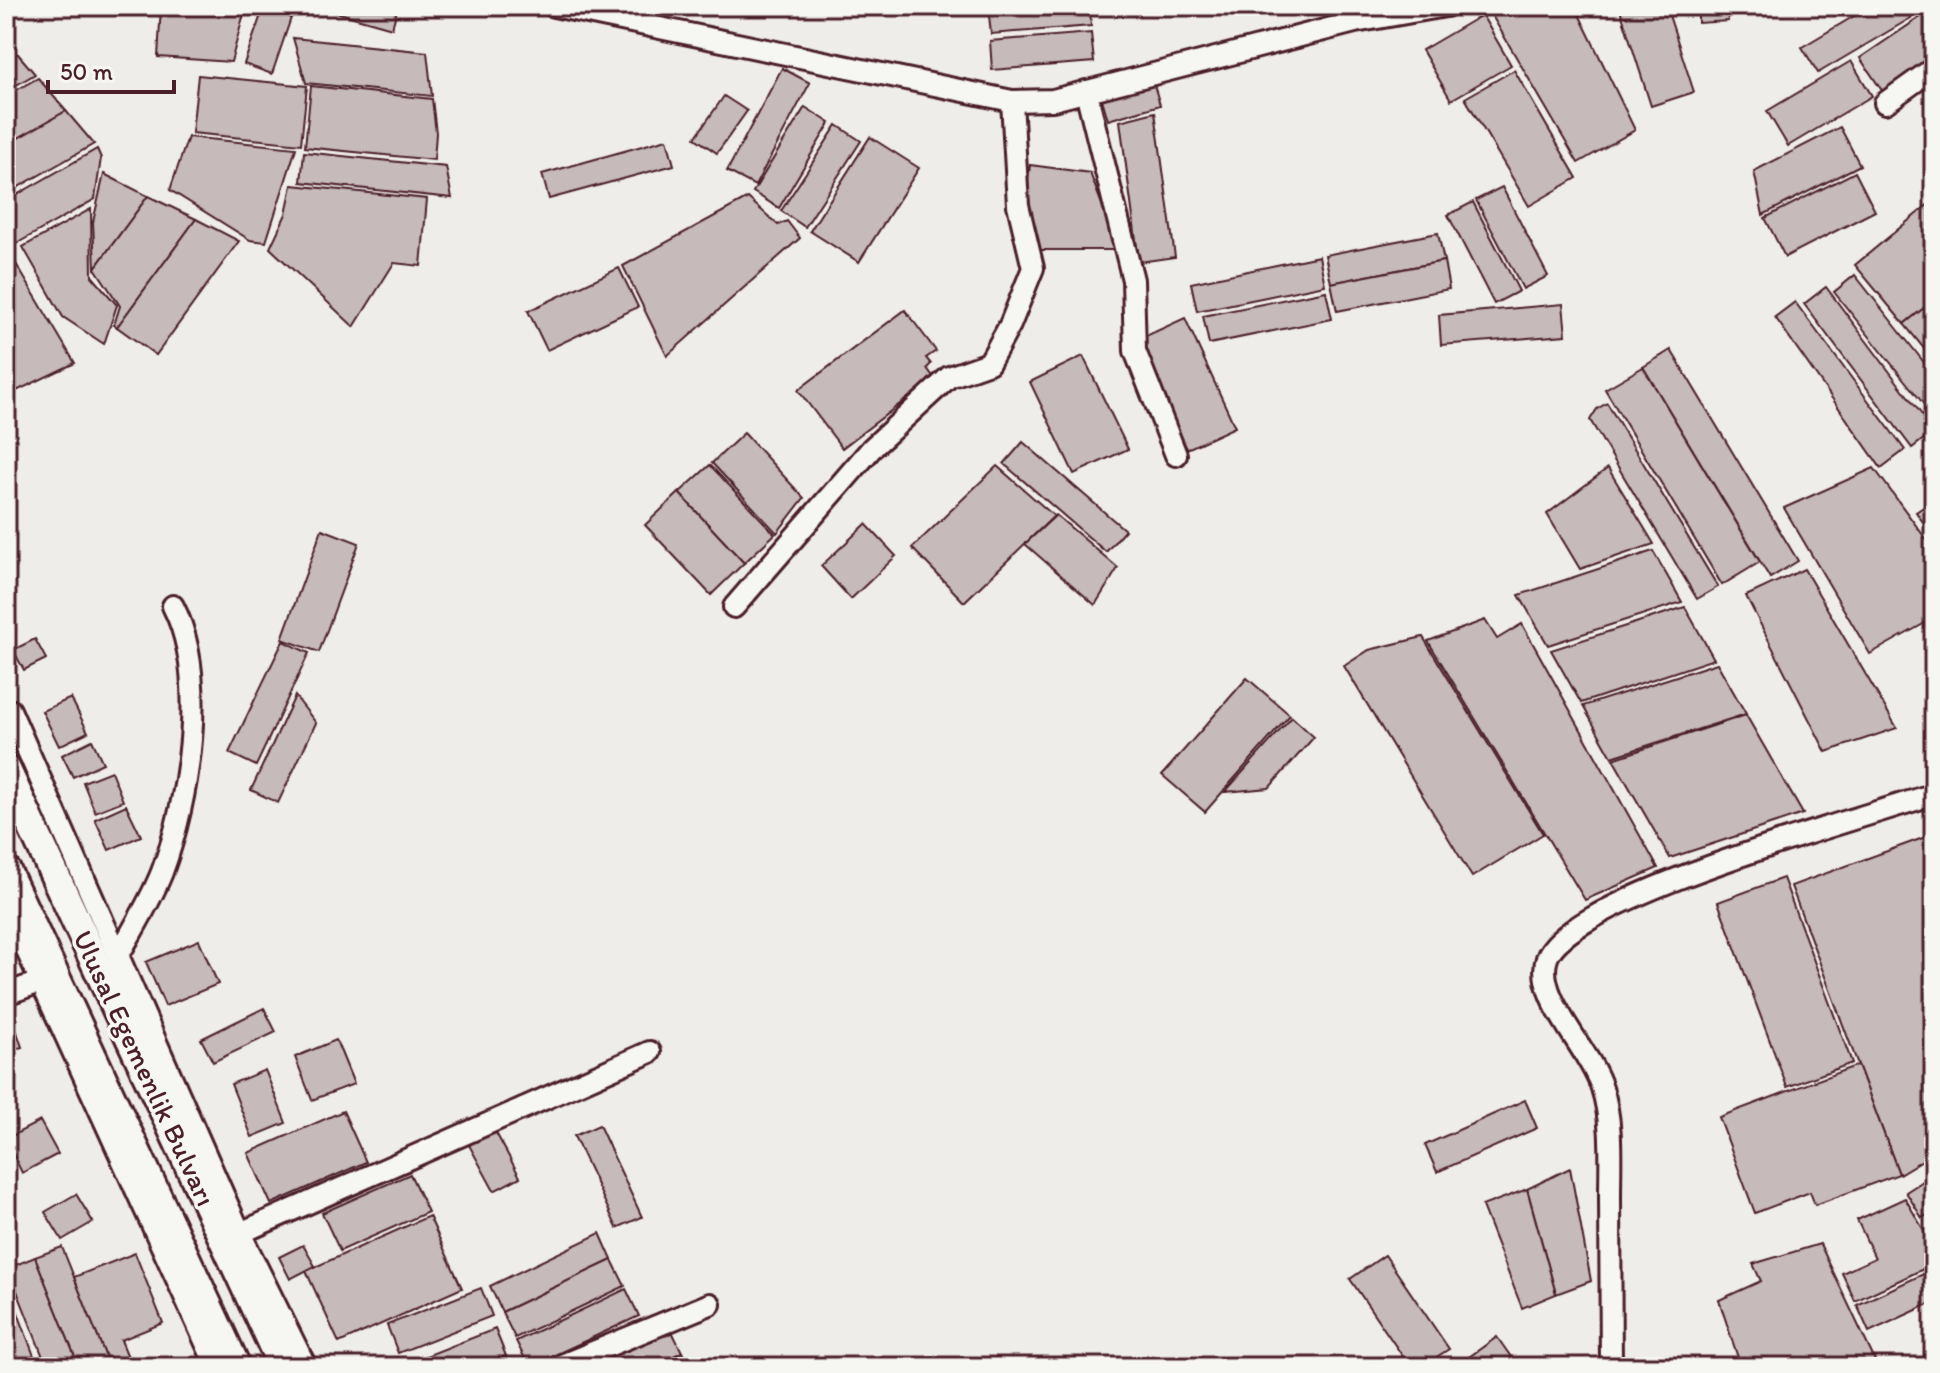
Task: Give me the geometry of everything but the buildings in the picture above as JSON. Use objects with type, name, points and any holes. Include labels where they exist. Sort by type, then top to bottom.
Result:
[{"type":"highway","name":"Ulusal Egemenlik Bulvarı","points":[[6,770],[233,1237],[283,1367]]},
{"type":"highway","name":"Ulusal Egemenlik Bulvarı","points":[[6,871],[48,979],[236,1367]]},
{"type":"street","points":[[554,6],[1012,101],[1053,100],[1355,22],[1446,6]]},
{"type":"street","points":[[1885,103],[1934,68]]},
{"type":"street","points":[[1086,91],[1133,280],[1132,336],[1135,351],[1176,455]]},
{"type":"street","points":[[734,607],[872,448],[949,377],[989,363],[1010,325],[1033,268],[1018,205],[1012,101]]},
{"type":"street","points":[[119,954],[161,875],[175,834],[191,732],[193,680],[185,630],[173,606]]},
{"type":"street","points":[[10,710],[119,954],[233,1237],[306,1367]]},
{"type":"street","points":[[1611,1367],[1611,1157],[1607,1101],[1598,1074],[1573,1030],[1555,1010],[1548,991],[1547,958],[1561,936],[1580,922],[1699,869],[1934,794]]},
{"type":"street","points":[[6,905],[48,979],[217,1367]]},
{"type":"street","points":[[6,994],[48,979]]},
{"type":"street","points":[[233,1237],[650,1052]]},
{"type":"street","points":[[557,1367],[710,1304]]}]
